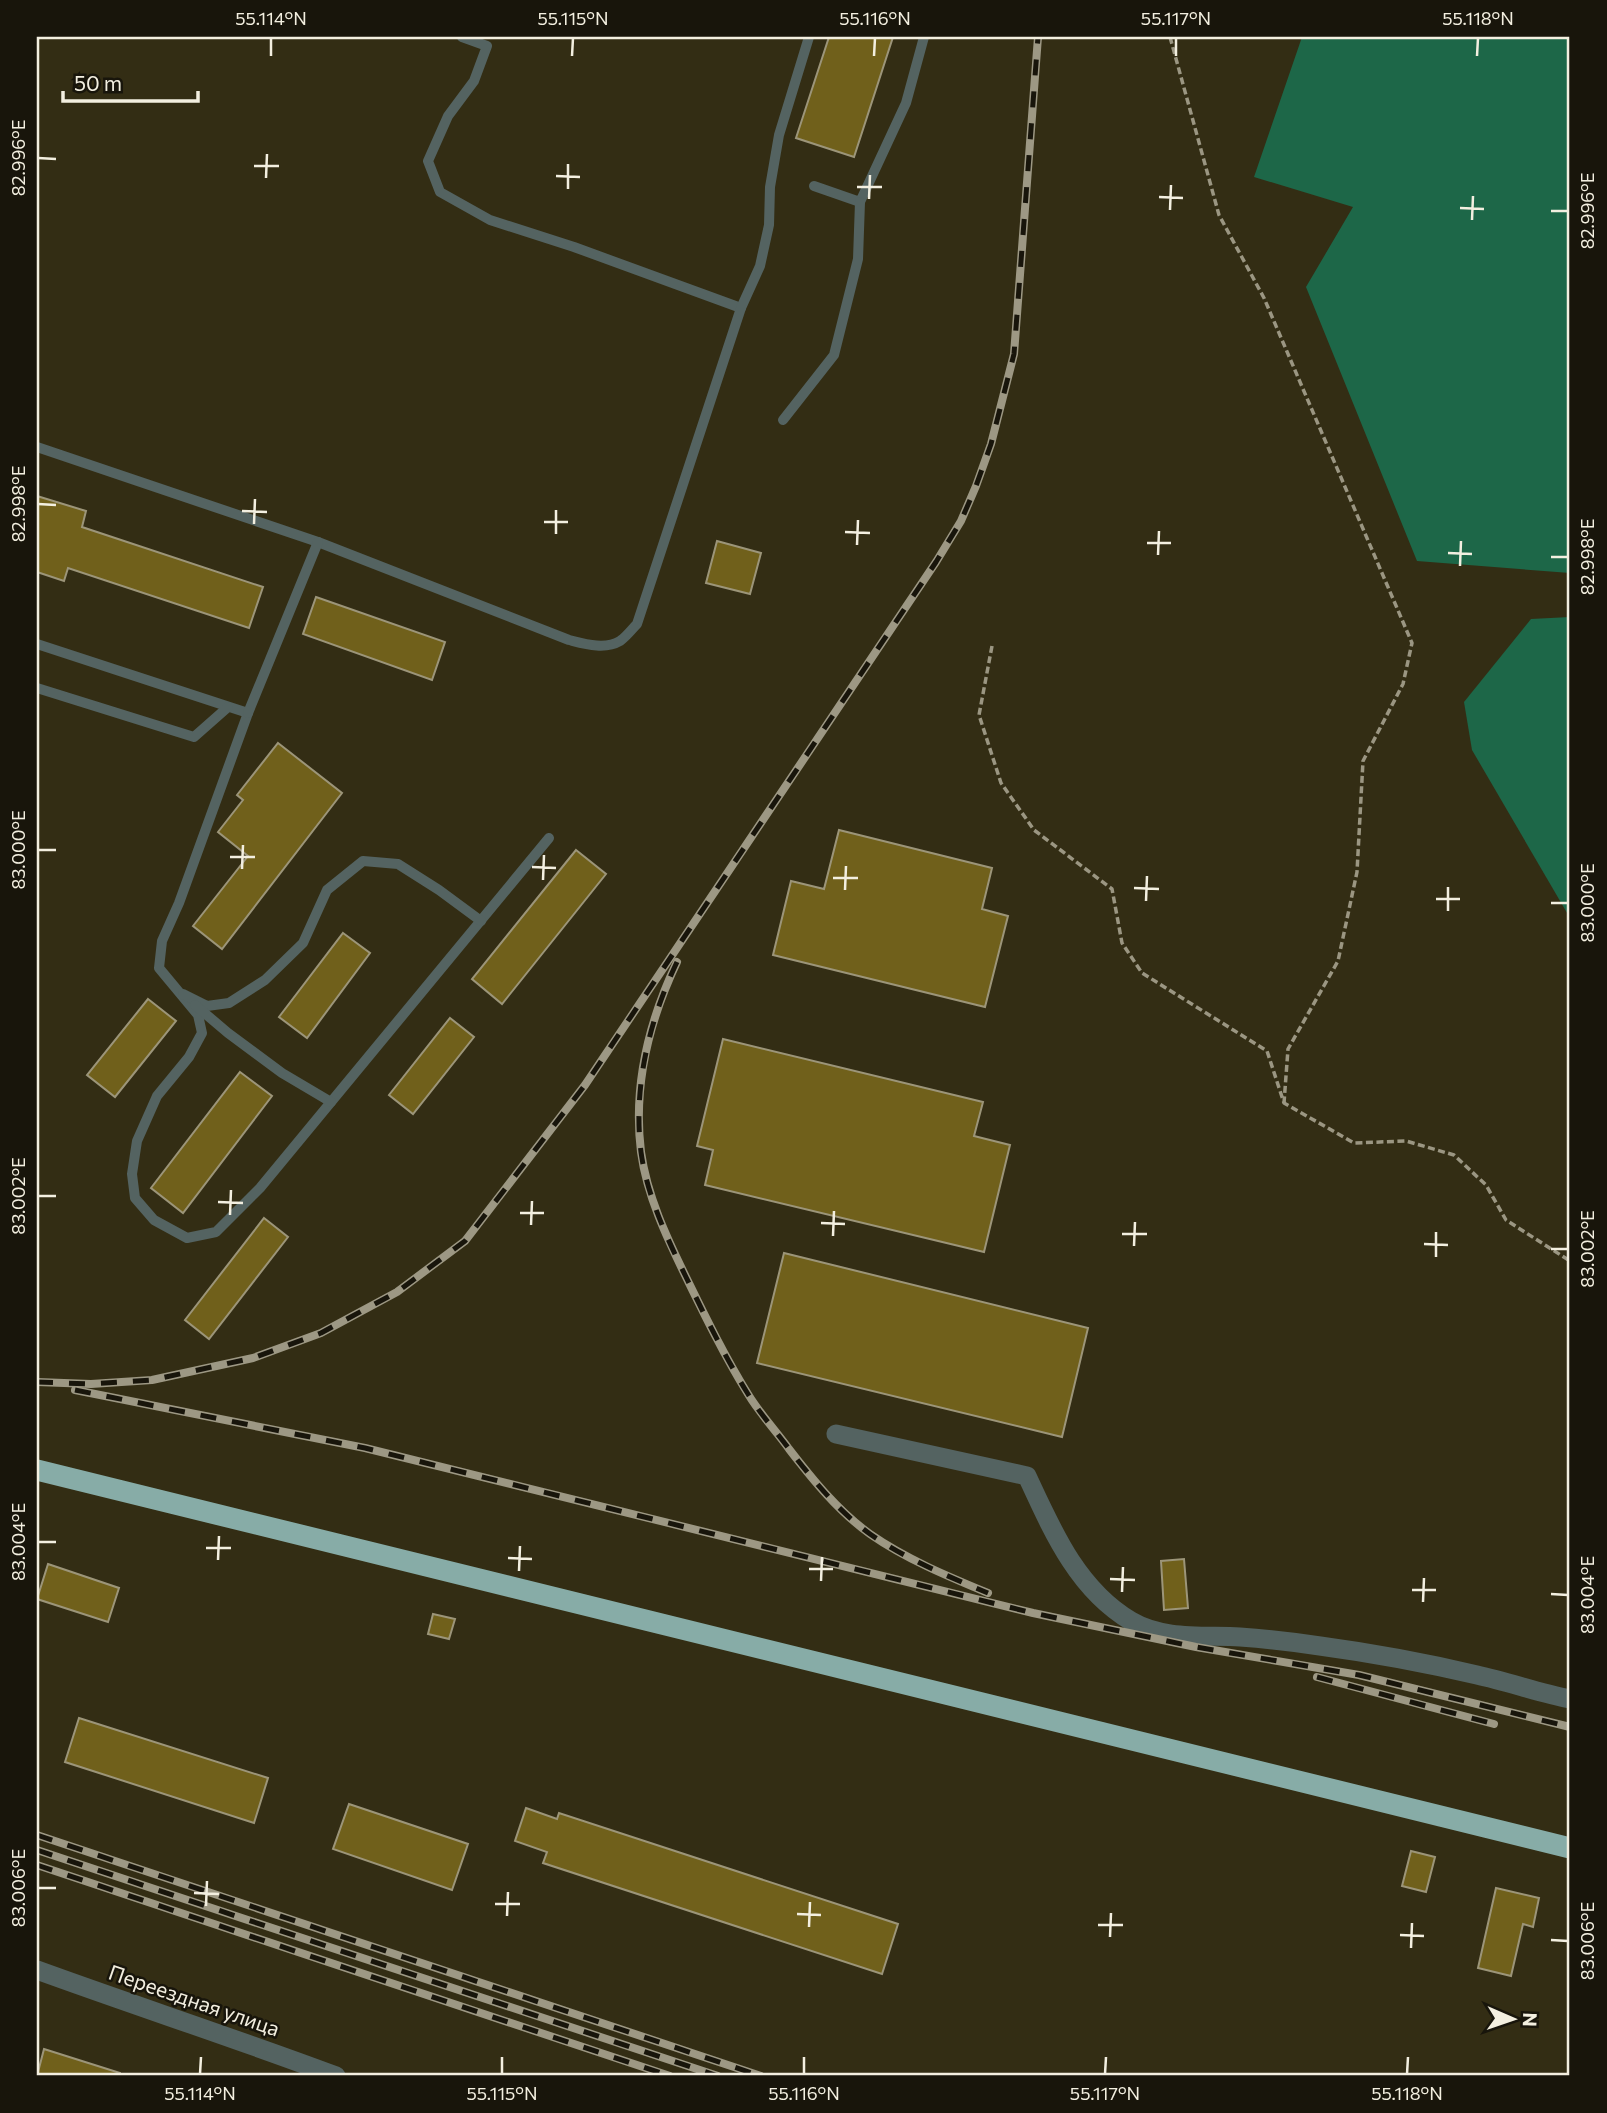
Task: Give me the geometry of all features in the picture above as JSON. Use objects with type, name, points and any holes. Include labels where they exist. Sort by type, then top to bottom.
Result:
[{"type":"highway","points":[[37,1470],[1570,1847]]},
{"type":"street","points":[[835,1434],[1027,1476],[1050,1527],[1090,1588],[1131,1620],[1152,1630],[1180,1635],[1242,1637],[1319,1646],[1478,1675],[1570,1699]]},
{"type":"street","name":"Переездная улица","points":[[37,1970],[239,2039],[336,2076]]},
{"type":"lane","points":[[462,37],[487,46],[474,81],[448,116],[428,161],[440,192],[490,220],[574,247],[741,308]]},
{"type":"lane","points":[[37,447],[318,542],[569,640],[593,646],[621,641],[637,624],[741,308],[760,266],[769,225],[770,187],[779,135],[809,37]]},
{"type":"lane","points":[[783,420],[834,355],[859,259],[860,202],[906,103],[924,37]]},
{"type":"lane","points":[[814,186],[860,202]]},
{"type":"lane","points":[[318,542],[248,713],[179,903],[162,941],[159,968],[198,1015],[202,1033],[189,1057],[157,1096],[137,1141],[132,1174],[135,1198],[154,1220],[187,1238],[216,1232],[260,1188],[549,838]]},
{"type":"lane","points":[[37,645],[248,713]]},
{"type":"lane","points":[[37,688],[194,737],[229,707]]},
{"type":"lane","points":[[179,992],[206,1006],[229,1003],[265,979],[303,943],[327,890],[363,861],[398,864],[481,921]]},
{"type":"lane","points":[[179,992],[282,1073],[331,1102]]},
{"type":"path","points":[[1170,37],[1219,215],[1264,298],[1412,643],[1403,684],[1363,761],[1357,872],[1338,961],[1288,1049],[1284,1103]]},
{"type":"path","points":[[992,646],[979,715],[1001,783],[1034,830],[1112,889],[1122,943],[1142,973],[1266,1051],[1284,1103],[1354,1143],[1406,1141],[1454,1155],[1486,1185],[1506,1220],[1570,1261]]},
{"type":"green space","points":[[1302,37],[1570,37],[1570,573],[1417,561],[1306,287],[1353,207],[1254,177]]},
{"type":"green space","points":[[1570,617],[1570,918],[1472,750],[1464,702],[1531,619]]},
{"type":"building","points":[[829,37],[893,37],[854,157],[796,138]]},
{"type":"building","points":[[37,496],[86,511],[82,527],[263,587],[249,628],[68,568],[64,581],[37,572]]},
{"type":"building","points":[[717,541],[761,553],[750,594],[706,583]]},
{"type":"building","points":[[316,597],[445,642],[432,680],[303,634]]},
{"type":"building","points":[[278,743],[342,793],[222,949],[193,926],[248,856],[218,832],[243,800],[237,795]]},
{"type":"building","points":[[839,830],[992,868],[982,909],[1008,916],[985,1007],[773,955],[791,881],[824,889]]},
{"type":"building","points":[[576,850],[606,874],[502,1004],[472,979]]},
{"type":"building","points":[[343,933],[370,953],[307,1038],[279,1017]]},
{"type":"building","points":[[148,999],[176,1021],[115,1097],[87,1075]]},
{"type":"building","points":[[450,1018],[474,1037],[413,1114],[389,1095]]},
{"type":"building","points":[[723,1039],[983,1102],[974,1136],[1010,1145],[984,1252],[705,1185],[713,1150],[697,1146]]},
{"type":"building","points":[[240,1072],[272,1096],[183,1213],[151,1188]]},
{"type":"building","points":[[264,1218],[288,1237],[209,1339],[185,1320]]},
{"type":"building","points":[[784,1253],[1088,1328],[1062,1437],[757,1363]]},
{"type":"building","points":[[1184,1559],[1188,1608],[1164,1610],[1161,1561]]},
{"type":"building","points":[[48,1564],[119,1588],[108,1622],[37,1599]]},
{"type":"building","points":[[433,1614],[455,1619],[449,1639],[428,1634]]},
{"type":"building","points":[[79,1718],[268,1778],[254,1823],[65,1762]]},
{"type":"building","points":[[349,1804],[468,1844],[452,1890],[333,1849]]},
{"type":"building","points":[[526,1808],[557,1819],[559,1813],[898,1924],[882,1974],[543,1863],[547,1852],[515,1841]]},
{"type":"building","points":[[1411,1851],[1435,1857],[1426,1892],[1402,1886]]},
{"type":"building","points":[[1496,1888],[1539,1898],[1533,1927],[1523,1924],[1511,1976],[1478,1968]]},
{"type":"building","points":[[44,2049],[120,2073],[120,2076],[37,2076]]},
{"type":"railway","points":[[37,1382],[91,1384],[152,1380],[253,1358],[321,1333],[397,1292],[465,1241],[585,1085],[961,521],[991,444],[1014,354],[1038,37]]},
{"type":"railway","points":[[677,962],[651,1031],[641,1079],[639,1128],[644,1168],[653,1201],[700,1307],[753,1401],[807,1472],[837,1505],[858,1525],[898,1551],[988,1593]]},
{"type":"railway","points":[[75,1390],[365,1448],[1033,1613],[1196,1647],[1359,1675],[1570,1727]]},
{"type":"railway","points":[[1317,1677],[1494,1724]]},
{"type":"railway","points":[[37,1835],[761,2076]]},
{"type":"railway","points":[[37,1850],[718,2076]]},
{"type":"railway","points":[[37,1865],[670,2076]]}]
